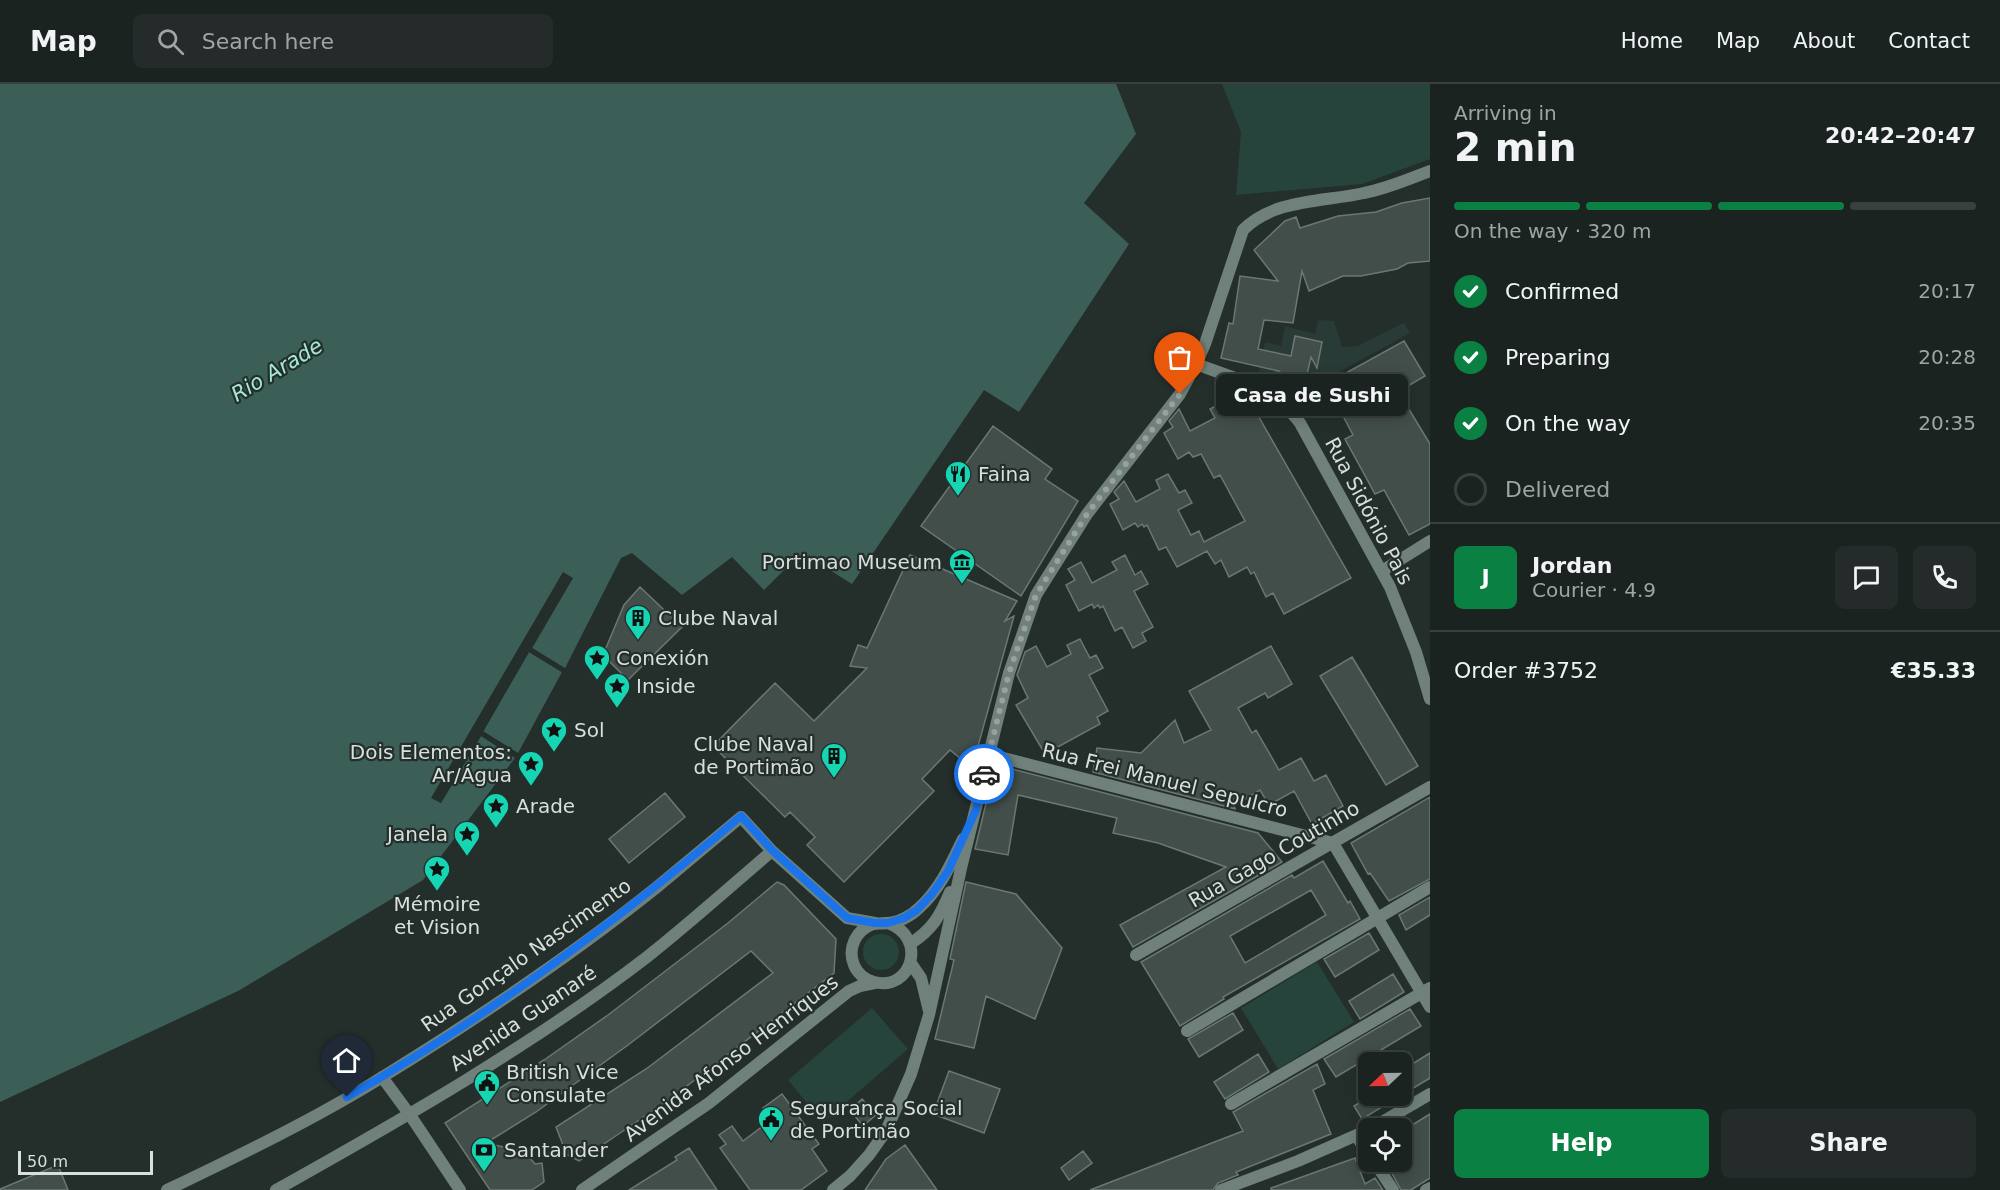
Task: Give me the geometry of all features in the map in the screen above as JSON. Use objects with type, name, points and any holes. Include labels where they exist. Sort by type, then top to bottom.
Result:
[{"type":"street","points":[[833,1190],[850,1176],[869,1155],[886,1131],[910,1074],[930,1015],[962,864],[1009,673],[1036,595],[1087,514],[1180,394],[1197,364],[1243,230],[1255,218],[1300,204],[1368,193],[1430,171]]},
{"type":"street","name":"Rua Sidónio Pais","points":[[1197,364],[1257,386],[1279,398],[1300,423],[1390,587],[1416,652],[1430,699]]},
{"type":"street","points":[[1382,571],[1430,542]]},
{"type":"street","name":"Rua Frei Manuel Sepulcro","points":[[988,754],[1333,843]]},
{"type":"street","name":"Rua Gago Coutinho","points":[[1136,955],[1430,787]]},
{"type":"street","points":[[882,923],[904,933],[910,944],[910,962],[904,974],[894,981],[875,983],[864,978],[855,968],[851,950],[859,933],[864,928],[882,923],[904,918],[917,910],[948,871],[976,810]]},
{"type":"street","name":"Rua Gonçalo Nascimento","points":[[167,1190],[295,1126],[382,1077],[474,1018],[555,964],[656,888],[741,816],[772,850],[847,918],[882,923]]},
{"type":"street","points":[[1333,843],[1377,918],[1426,991],[1430,1007]]},
{"type":"street","name":"Avenida Guanaré","points":[[276,1190],[410,1114],[545,1029],[647,957],[772,850]]},
{"type":"street","points":[[910,944],[923,936],[939,918],[962,864]]},
{"type":"street","points":[[1187,1031],[1430,887]]},
{"type":"street","points":[[910,962],[921,978],[930,1015]]},
{"type":"street","name":"Avenida Afonso Henriques","points":[[582,1190],[709,1103],[849,991],[875,983]]},
{"type":"street","points":[[1231,1104],[1426,991]]},
{"type":"street","points":[[382,1077],[410,1114],[460,1190]]},
{"type":"street","points":[[1389,1118],[1430,1094]]},
{"type":"street","points":[[1221,1190],[1358,1135]]},
{"type":"street","points":[[1381,1172],[1393,1190]]},
{"type":"street","points":[[1426,1190],[1430,1188]]},
{"type":"shaded area","points":[[1222,84],[1430,84],[1430,159],[1362,184],[1236,195],[1241,132]]},
{"type":"shaded area","points":[[1318,320],[1334,321],[1342,347],[1358,346],[1404,323],[1410,333],[1293,397],[1287,389],[1259,373],[1265,342],[1281,346],[1285,326],[1315,334]]},
{"type":"shaded area","points":[[881,934],[894,939],[899,952],[894,965],[881,970],[868,965],[863,952],[868,939]]},
{"type":"shaded area","points":[[1317,962],[1354,1022],[1278,1069],[1241,1008]]},
{"type":"shaded area","points":[[872,1008],[908,1049],[823,1122],[788,1080]]},
{"type":"water","name":"Rio Arade","points":[[0,84],[1116,84],[1136,134],[1084,203],[1129,244],[1019,412],[984,390],[852,584],[806,555],[793,561],[764,590],[732,557],[682,595],[632,553],[621,558],[565,668],[532,648],[572,579],[563,573],[432,797],[441,803],[481,736],[515,758],[423,880],[238,991],[0,1102]]},
{"type":"water","points":[[529,652],[562,672],[518,753],[483,731]]},
{"type":"pier","points":[[563,572],[573,578],[532,648],[567,670],[565,674],[529,652],[483,732],[521,755],[517,756],[518,759],[481,736],[441,803],[431,798]],"holes":[[[564,577],[568,579],[480,730],[481,733],[440,799],[435,796]]]},
{"type":"building","points":[[1430,198],[1430,261],[1408,263],[1397,269],[1361,276],[1343,276],[1309,291],[1302,271],[1293,323],[1264,320],[1258,349],[1291,356],[1295,336],[1322,342],[1317,368],[1311,357],[1306,379],[1221,358],[1229,323],[1233,324],[1240,276],[1278,281],[1254,250],[1285,221],[1296,217],[1300,228],[1338,216],[1376,212],[1402,203]]},
{"type":"building","points":[[1404,341],[1425,376],[1396,393],[1407,406],[1430,444],[1430,524],[1409,535],[1384,490],[1375,494],[1345,439],[1353,435],[1326,384]]},
{"type":"building","points":[[1244,391],[1351,578],[1284,614],[1273,593],[1266,597],[1254,572],[1251,574],[1247,567],[1229,577],[1221,560],[1215,564],[1207,551],[1177,567],[1166,547],[1159,550],[1147,525],[1144,527],[1142,524],[1138,527],[1135,523],[1123,530],[1110,504],[1119,499],[1114,492],[1124,481],[1136,502],[1160,489],[1156,480],[1168,474],[1179,493],[1185,490],[1192,503],[1178,510],[1191,535],[1199,531],[1204,542],[1245,521],[1220,475],[1214,478],[1201,454],[1193,457],[1189,452],[1178,459],[1164,433],[1173,427],[1169,421],[1179,409],[1190,431],[1215,418],[1210,409]]},
{"type":"building","points":[[993,426],[1052,469],[1045,479],[1078,501],[1021,596],[921,526]]},
{"type":"building","points":[[910,555],[1017,601],[1005,621],[1014,616],[972,768],[950,750],[922,779],[934,791],[844,882],[807,845],[815,837],[790,812],[785,817],[713,746],[775,683],[814,721],[867,668],[850,666],[858,645],[867,648]]},
{"type":"building","points":[[1125,555],[1135,575],[1141,571],[1148,584],[1134,591],[1153,627],[1142,633],[1146,641],[1133,648],[1122,627],[1115,631],[1103,606],[1100,608],[1098,605],[1094,608],[1092,604],[1079,611],[1066,585],[1075,580],[1068,569],[1081,562],[1092,583],[1117,570],[1112,562]]},
{"type":"building","name":"Clube Naval","points":[[640,587],[682,627],[628,680],[603,655],[624,605]]},
{"type":"building","points":[[1080,639],[1090,658],[1096,655],[1103,668],[1089,675],[1108,711],[1097,717],[1100,724],[1045,754],[1016,705],[1028,698],[1017,675],[1025,652],[1036,646],[1047,667],[1071,654],[1067,645]]},
{"type":"building","points":[[1271,646],[1292,684],[1268,698],[1265,693],[1238,708],[1252,733],[1256,730],[1279,770],[1301,758],[1314,781],[1326,775],[1343,806],[1312,824],[1294,791],[1269,805],[1260,790],[1234,806],[1235,809],[1093,772],[1097,748],[1141,753],[1175,720],[1184,743],[1211,730],[1189,691]]},
{"type":"building","points":[[1352,657],[1418,766],[1386,785],[1320,676]]},
{"type":"building","points":[[997,765],[1258,833],[1282,862],[1133,947],[1120,925],[1226,867],[1158,843],[1113,833],[1117,818],[1018,795],[1008,855],[975,849]]},
{"type":"building","points":[[665,793],[685,817],[629,863],[609,839]]},
{"type":"building","points":[[1430,797],[1430,879],[1389,901],[1370,873],[1368,874],[1351,843]]},
{"type":"building","points":[[1323,861],[1360,919],[1223,997],[1224,999],[1180,1026],[1141,962],[1292,875],[1294,878]],"holes":[[[1311,890],[1326,915],[1245,963],[1230,936]]]},
{"type":"building","points":[[777,882],[784,885],[836,939],[834,973],[670,1099],[579,1161],[562,1152],[563,1145],[556,1127],[646,1069],[773,973],[751,951],[536,1112],[486,1143],[525,1152],[535,1164],[542,1163],[544,1182],[532,1190],[490,1190],[445,1123],[544,1060],[608,1015],[728,923]]},
{"type":"building","points":[[966,882],[1016,894],[1062,948],[1035,1019],[986,996],[974,1048],[935,1039],[954,960],[950,959]]},
{"type":"building","points":[[1430,897],[1430,915],[1406,930],[1399,915]]},
{"type":"building","points":[[1369,933],[1379,950],[1335,977],[1324,959]]},
{"type":"building","points":[[1393,974],[1404,992],[1360,1019],[1349,1001]]},
{"type":"building","points":[[1410,1009],[1421,1026],[1378,1052],[1358,1052],[1358,1064],[1336,1077],[1324,1059]]},
{"type":"building","points":[[1233,1013],[1243,1030],[1199,1057],[1188,1039]]},
{"type":"building","points":[[1430,1053],[1430,1078],[1412,1089],[1412,1064]]},
{"type":"building","points":[[1258,1054],[1269,1072],[1225,1099],[1214,1082]]},
{"type":"building","points":[[1317,1064],[1325,1084],[1313,1090],[1331,1134],[1236,1172],[1238,1175],[1218,1183],[1213,1190],[1090,1190],[1243,1131],[1233,1112]]},
{"type":"building","points":[[949,1071],[1000,1089],[984,1133],[933,1114]]},
{"type":"building","name":"Segurança Social de Portimão","points":[[782,1094],[819,1144],[812,1149],[827,1171],[801,1190],[750,1190],[720,1148],[726,1144],[719,1135],[732,1126],[743,1141],[771,1120],[763,1108]]},
{"type":"building","points":[[862,1099],[876,1115],[863,1126],[850,1110]]},
{"type":"building","points":[[1358,1104],[1358,1106],[1384,1106],[1361,1118],[1354,1106]]},
{"type":"building","points":[[1430,1114],[1430,1178],[1411,1190],[1401,1190],[1391,1172],[1412,1172],[1412,1125]]},
{"type":"building","points":[[905,1145],[937,1190],[865,1190],[886,1159]]},
{"type":"building","points":[[689,1148],[717,1190],[629,1190],[677,1160],[675,1157]]},
{"type":"building","points":[[1083,1151],[1092,1163],[1069,1180],[1061,1168]]},
{"type":"building","points":[[1355,1158],[1358,1172],[1360,1172],[1365,1184],[1375,1178],[1383,1190],[1271,1190],[1271,1188]]},
{"type":"building","points":[[58,1165],[68,1190],[0,1190],[0,1189]]},
{"type":"way so far","points":[[984,774],[1009,673],[1036,595],[1087,514],[1180,394]]},
{"type":"place","name":"Casa de Sushi","points":[[1180,394]]},
{"type":"place","name":"Faina","points":[[958,497]]},
{"type":"place","name":"Portimao Museum","points":[[962,585]]},
{"type":"place","name":"Clube Naval","points":[[638,641]]},
{"type":"place","name":"Conexión","points":[[597,681]]},
{"type":"place","name":"Inside","points":[[617,709]]},
{"type":"place","name":"Sol","points":[[554,753]]},
{"type":"place","name":"Clube Naval de Portimão","points":[[834,779]]},
{"type":"place","name":"Dois Elementos: Ar/Água","points":[[531,787]]},
{"type":"place","name":"Arade","points":[[496,829]]},
{"type":"place","name":"Janela","points":[[467,857]]},
{"type":"place","name":"Mémoire et Vision","points":[[437,892]]},
{"type":"place","name":"British Vice Consulate","points":[[487,1106]]},
{"type":"place","name":"Segurança Social de Portimão","points":[[771,1142]]},
{"type":"place","name":"Santander","points":[[484,1173]]},
{"type":"route","points":[[347,1097],[382,1077],[555,964],[656,888],[741,816],[772,850],[847,918],[888,923],[904,918],[917,910],[932,894],[948,871],[976,810],[984,774]]}]
